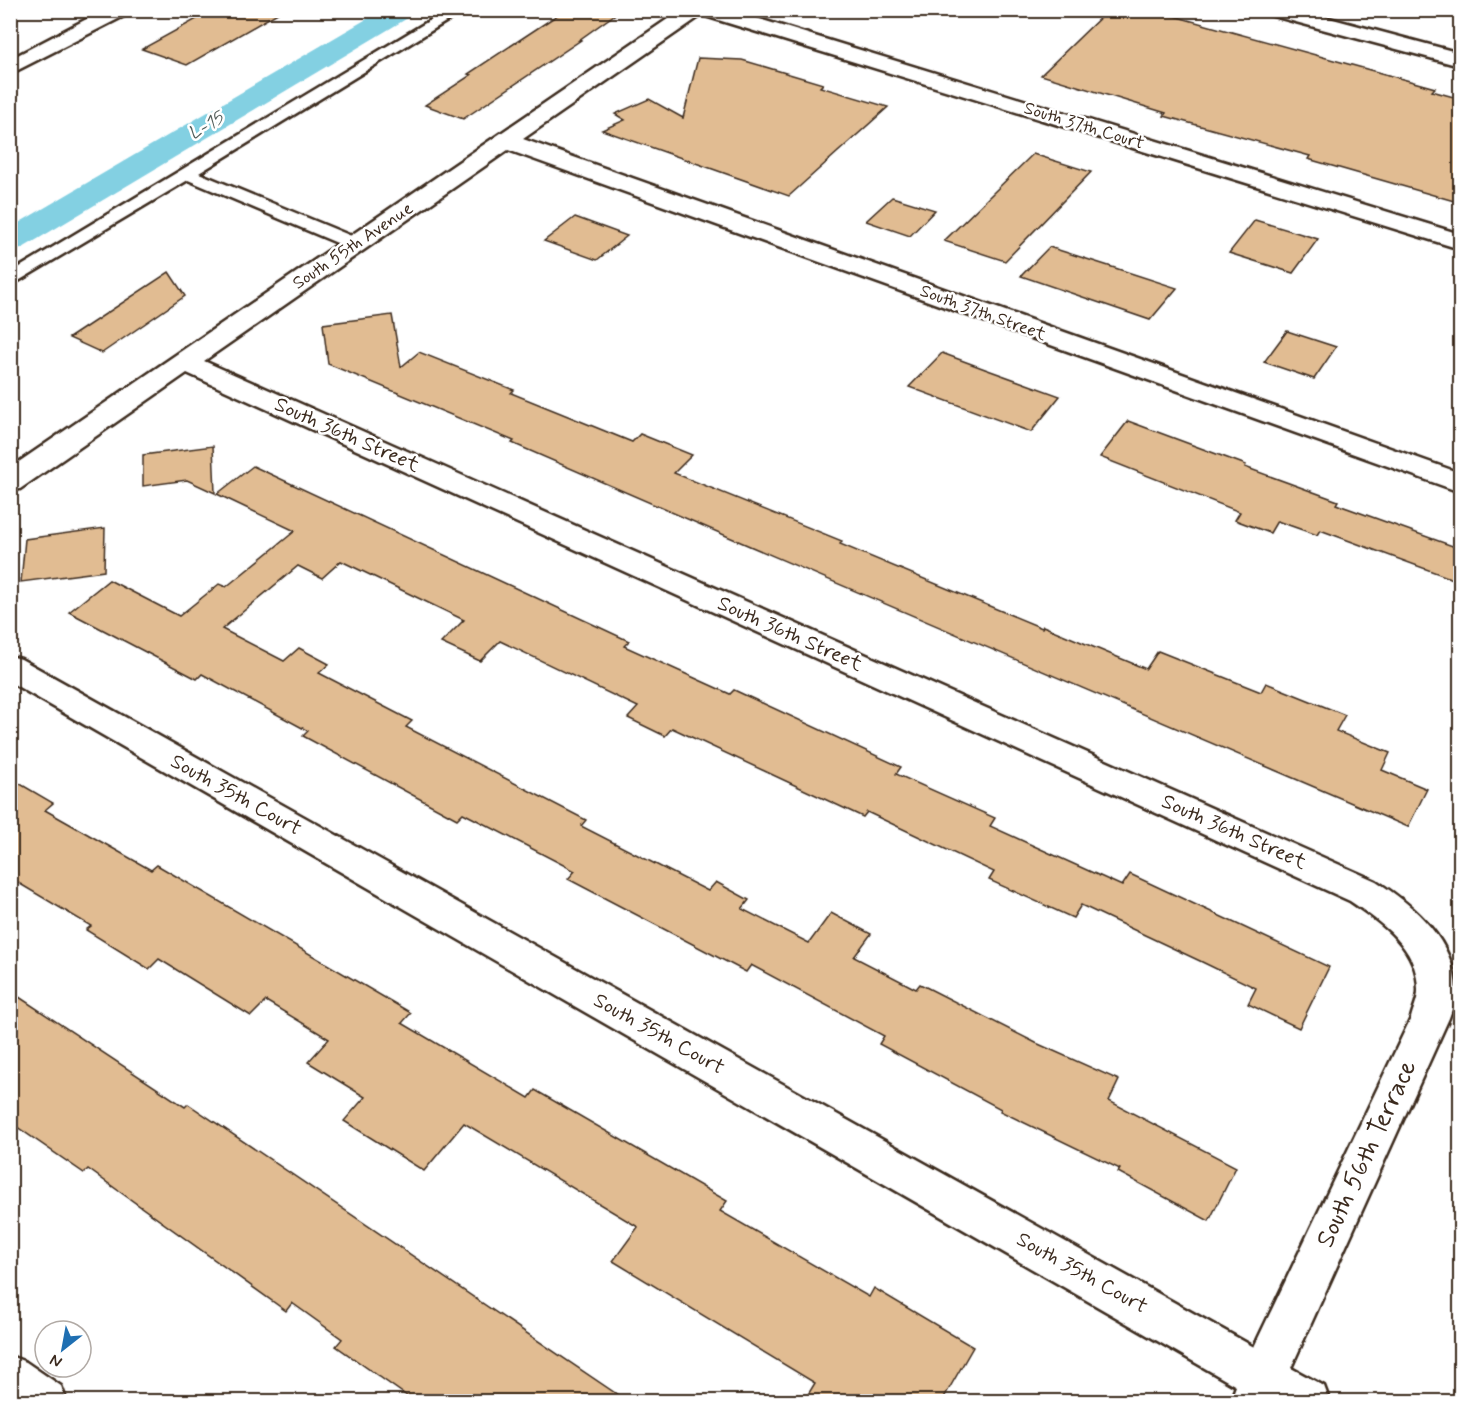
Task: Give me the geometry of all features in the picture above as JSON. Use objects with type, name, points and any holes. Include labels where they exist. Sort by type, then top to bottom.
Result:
[{"type":"street","points":[[10,68],[121,10]]},
{"type":"street","name":"South 55th Avenue","points":[[10,482],[696,10]]},
{"type":"street","name":"South 37th Court","points":[[707,10],[1461,242]]},
{"type":"street","points":[[1273,10],[1461,60]]},
{"type":"street","name":"South 37th Street","points":[[506,141],[1461,483]]},
{"type":"street","name":"South 36th Street","points":[[184,362],[1363,891],[1393,910]]},
{"type":"street","name":"South 35th Court","points":[[10,667],[1258,1389],[1308,1401]]},
{"type":"street","name":"South 56th Terrace","points":[[1258,1389],[1430,1018],[1437,991],[1432,962],[1417,934],[1393,910]]},
{"type":"street","points":[[10,1378],[45,1401]]},
{"type":"lane","points":[[10,281],[458,10]]},
{"type":"lane","points":[[187,174],[355,243]]},
{"type":"building","points":[[213,10],[283,10],[187,65],[142,49]]},
{"type":"building","points":[[565,10],[621,10],[579,40],[581,40],[463,119],[425,105],[471,75],[468,74]]},
{"type":"building","points":[[1108,10],[1152,10],[1435,88],[1432,91],[1461,99],[1461,203],[1308,159],[1310,156],[1164,116],[1166,113],[1041,75]]},
{"type":"building","points":[[698,58],[742,60],[823,84],[820,87],[888,107],[789,196],[602,130],[625,120],[615,114],[649,99],[683,118]]},
{"type":"building","points":[[1033,154],[1091,172],[1005,261],[944,241]]},
{"type":"building","points":[[892,197],[935,210],[910,236],[866,221]]},
{"type":"building","points":[[575,217],[627,236],[597,260],[544,241]]},
{"type":"building","points":[[1255,220],[1318,239],[1293,273],[1229,253]]},
{"type":"building","points":[[1049,247],[1177,288],[1150,320],[1021,276]]},
{"type":"building","points":[[169,272],[185,296],[102,353],[69,338]]},
{"type":"building","points":[[392,315],[401,367],[419,352],[514,390],[511,393],[632,442],[640,434],[692,455],[674,473],[842,541],[840,544],[1042,628],[1043,626],[1146,669],[1158,651],[1261,692],[1266,683],[1345,715],[1336,731],[1390,753],[1382,770],[1427,789],[1408,827],[752,547],[512,443],[514,441],[328,364],[323,324]]},
{"type":"building","points":[[1287,331],[1336,347],[1314,379],[1264,362]]},
{"type":"building","points":[[942,353],[1060,396],[1031,432],[909,387]]},
{"type":"building","points":[[1128,421],[1338,501],[1336,504],[1461,549],[1461,582],[1320,530],[1317,535],[1277,521],[1270,533],[1235,520],[1240,512],[1100,457]]},
{"type":"building","points":[[213,446],[215,493],[187,480],[143,486],[143,455]]},
{"type":"building","points":[[253,466],[629,641],[624,646],[730,694],[734,690],[901,767],[896,774],[995,818],[990,826],[1122,886],[1130,874],[1329,967],[1299,1028],[1248,1004],[1256,988],[1081,905],[1073,918],[989,880],[994,872],[867,812],[863,817],[672,728],[665,736],[628,718],[638,707],[500,641],[480,661],[441,643],[464,620],[341,561],[322,578],[298,566],[222,629],[284,661],[299,648],[329,664],[319,673],[412,721],[406,727],[586,820],[581,826],[708,891],[716,882],[749,900],[742,909],[809,943],[831,913],[871,934],[854,957],[916,989],[920,984],[1036,1043],[1119,1080],[1109,1101],[1236,1167],[1209,1221],[1118,1172],[1120,1169],[1000,1111],[1001,1109],[879,1044],[884,1036],[751,965],[746,972],[568,879],[575,871],[463,813],[457,819],[303,736],[308,731],[202,674],[197,679],[69,612],[109,580],[179,616],[219,584],[226,587],[295,531],[217,494]]},
{"type":"building","points":[[105,528],[104,571],[21,582],[25,539]]},
{"type":"building","points":[[10,778],[53,803],[45,810],[151,870],[157,865],[411,1013],[402,1023],[529,1098],[535,1090],[727,1201],[720,1211],[869,1297],[874,1288],[973,1347],[942,1401],[804,1401],[815,1383],[613,1261],[638,1227],[464,1123],[424,1171],[344,1121],[365,1097],[308,1062],[329,1039],[266,1001],[251,1016],[159,959],[149,969],[86,930],[91,926],[10,878]]},
{"type":"building","points":[[10,991],[185,1107],[188,1104],[627,1401],[414,1401],[336,1346],[342,1339],[292,1303],[286,1311],[88,1169],[84,1173],[10,1122]]},
{"type":"waterway","name":"L-15","points":[[10,242],[402,10]]}]
